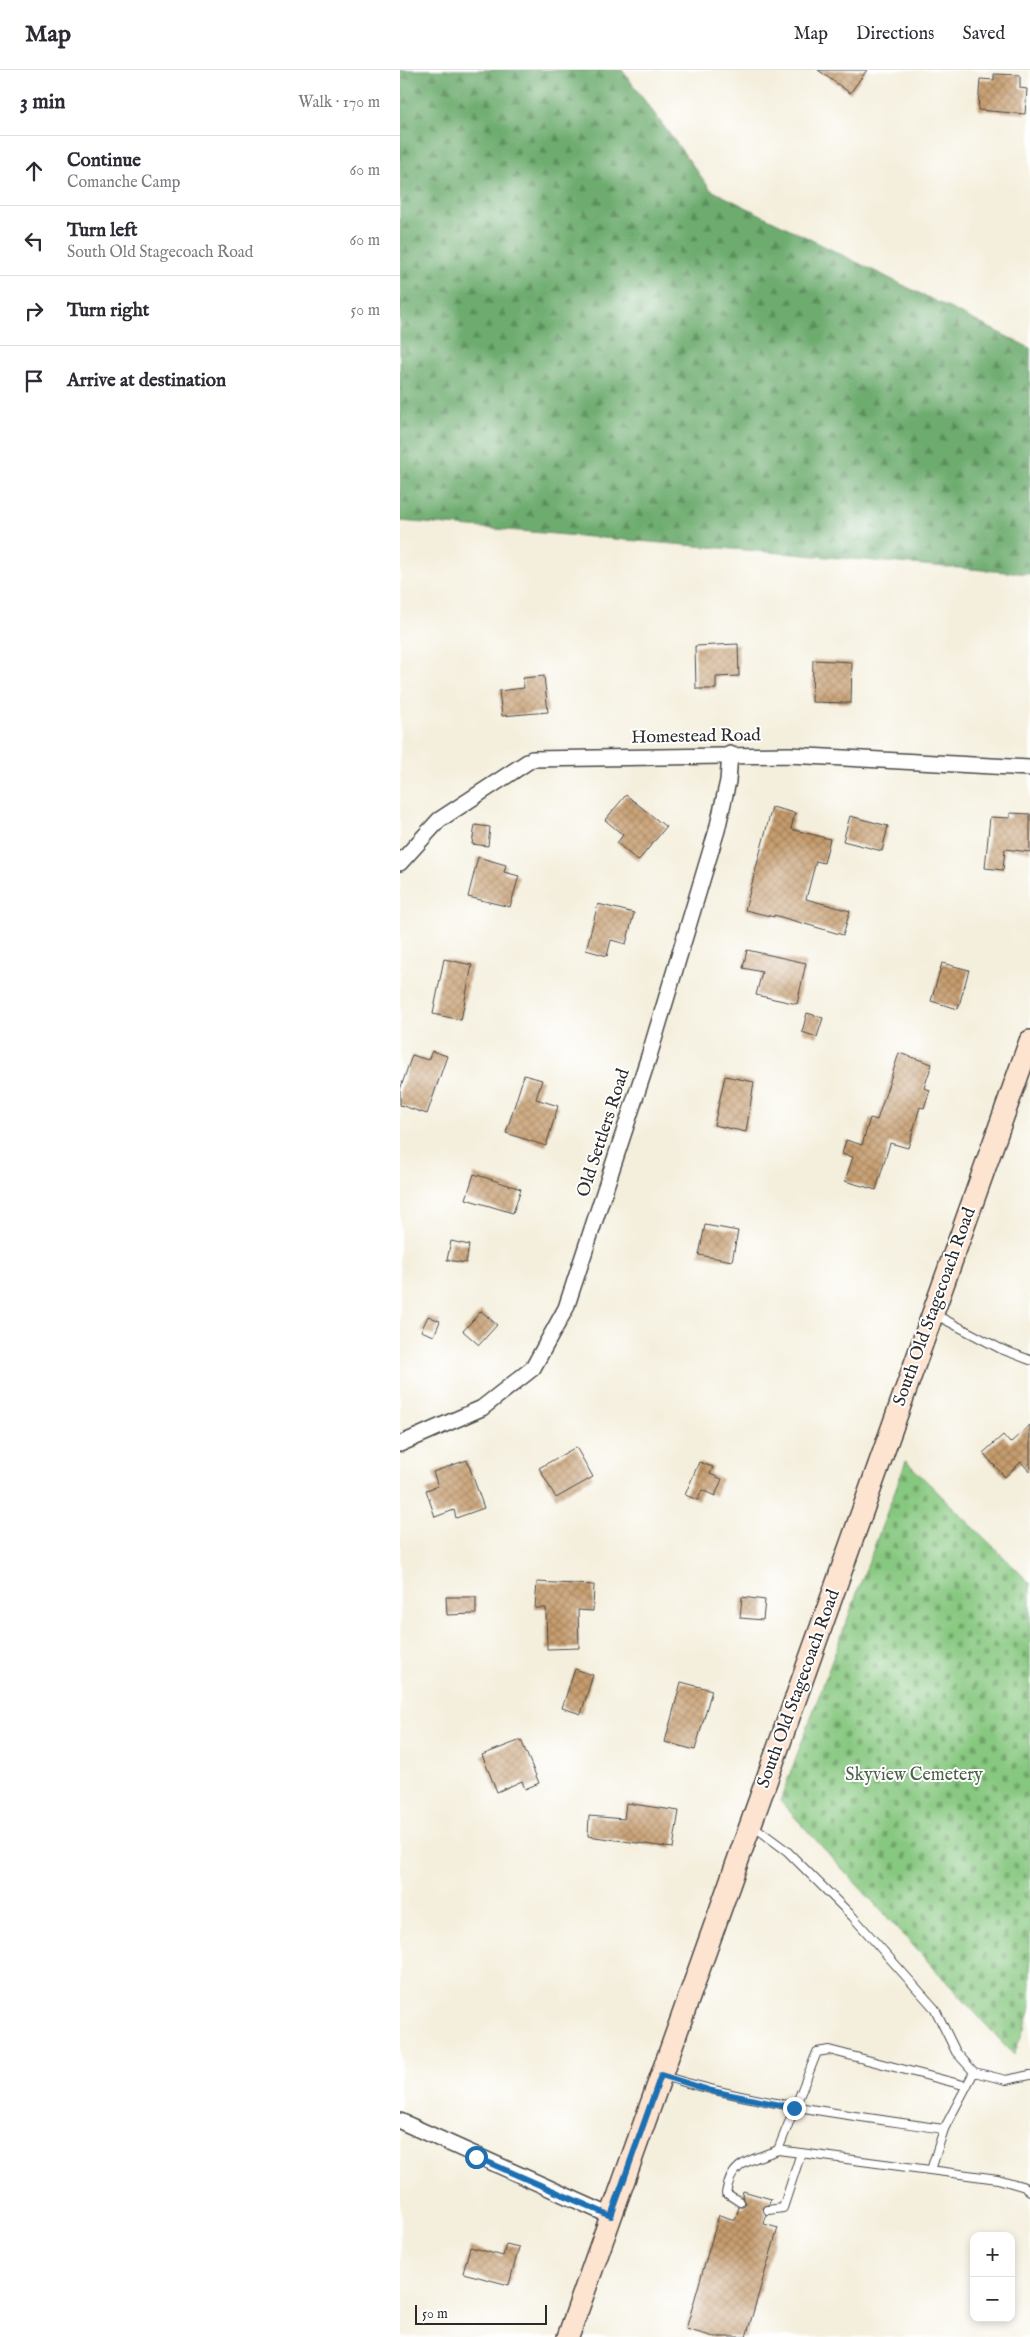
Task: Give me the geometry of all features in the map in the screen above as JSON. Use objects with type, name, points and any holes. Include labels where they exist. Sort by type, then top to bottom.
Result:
[{"type":"street","name":"Homestead Road","points":[[400,863],[438,820],[532,759],[730,754],[865,758],[1030,768]]},
{"type":"street","name":"Old Settlers Road","points":[[400,1444],[482,1408],[534,1368],[566,1308],[649,1056],[717,830],[728,782],[730,754]]},
{"type":"street","name":"South Old Stagecoach Road","points":[[568,2337],[1030,1041]]},
{"type":"street","points":[[400,2121],[611,2216]]},
{"type":"lane","points":[[932,1313],[1001,1349],[1030,1360]]},
{"type":"lane","points":[[750,1824],[787,1851],[853,1917],[935,2009],[956,2052],[974,2072],[1006,2080],[1030,2075]]},
{"type":"lane","points":[[778,2150],[817,2052],[829,2050],[967,2086]]},
{"type":"lane","points":[[931,2170],[944,2129],[974,2072]]},
{"type":"lane","points":[[661,2075],[712,2091],[794,2108],[944,2129]]},
{"type":"lane","points":[[740,2202],[726,2192],[728,2179],[738,2166],[778,2150],[998,2179],[1025,2187],[1030,2191]]},
{"type":"lane","points":[[768,2210],[783,2208],[801,2153]]},
{"type":"green space","points":[[400,70],[622,70],[711,190],[1030,348],[1030,574],[400,521]]},
{"type":"green space","name":"Skyview Cemetery","points":[[906,1461],[1030,1583],[1030,2012],[1014,2055],[780,1801]]},
{"type":"building","points":[[818,70],[867,70],[850,93]]},
{"type":"building","points":[[994,74],[1020,75],[1020,88],[1027,89],[1025,114],[978,110],[980,79],[994,80]]},
{"type":"building","points":[[738,644],[739,676],[716,677],[716,689],[696,689],[695,646]]},
{"type":"building","points":[[813,660],[852,662],[851,703],[812,702]]},
{"type":"building","points":[[544,676],[548,712],[502,716],[499,691],[524,688],[523,678]]},
{"type":"building","points":[[626,795],[666,827],[638,861],[617,843],[623,835],[605,820]]},
{"type":"building","points":[[772,807],[795,813],[791,829],[830,839],[824,863],[816,861],[806,899],[850,911],[843,935],[774,915],[774,917],[745,910]]},
{"type":"building","points":[[1010,813],[1030,814],[1030,852],[1005,849],[1003,870],[985,868],[990,817],[1010,818]]},
{"type":"building","points":[[850,816],[888,826],[882,851],[843,841]]},
{"type":"building","points":[[475,825],[490,827],[488,846],[472,844]]},
{"type":"building","points":[[478,857],[506,865],[504,872],[519,876],[510,907],[468,897]]},
{"type":"building","points":[[598,904],[634,913],[626,944],[611,940],[607,956],[586,950]]},
{"type":"building","points":[[747,950],[806,963],[797,1004],[756,995],[762,972],[743,968]]},
{"type":"building","points":[[444,959],[472,965],[461,1020],[433,1014]]},
{"type":"building","points":[[942,963],[969,970],[958,1009],[931,1001]]},
{"type":"building","points":[[807,1013],[823,1018],[817,1037],[802,1032]]},
{"type":"building","points":[[432,1051],[447,1056],[427,1114],[400,1105],[400,1090],[412,1055],[428,1060]]},
{"type":"building","points":[[899,1053],[932,1064],[924,1088],[930,1090],[924,1108],[920,1107],[908,1148],[890,1143],[876,1190],[845,1181],[853,1157],[842,1154],[846,1140],[862,1145],[870,1118],[877,1120]]},
{"type":"building","points":[[524,1075],[542,1080],[536,1099],[558,1106],[546,1146],[506,1133]]},
{"type":"building","points":[[725,1076],[754,1082],[746,1132],[714,1125]]},
{"type":"building","points":[[474,1174],[521,1189],[513,1213],[466,1199]]},
{"type":"building","points":[[705,1225],[738,1231],[732,1261],[699,1255]]},
{"type":"building","points":[[451,1241],[469,1245],[466,1263],[447,1260]]},
{"type":"building","points":[[481,1311],[497,1325],[479,1345],[463,1331]]},
{"type":"building","points":[[428,1316],[440,1321],[434,1336],[421,1331]]},
{"type":"building","points":[[1030,1425],[1030,1472],[1021,1462],[1005,1477],[983,1453],[1003,1435],[1010,1443]]},
{"type":"building","points":[[576,1447],[593,1477],[556,1498],[539,1468]]},
{"type":"building","points":[[467,1460],[484,1508],[456,1518],[454,1510],[435,1517],[426,1490],[438,1486],[433,1472]]},
{"type":"building","points":[[699,1462],[713,1467],[710,1474],[722,1479],[715,1496],[702,1490],[698,1500],[685,1495]]},
{"type":"building","points":[[537,1582],[594,1585],[593,1611],[578,1610],[579,1648],[547,1649],[546,1608],[535,1608]]},
{"type":"building","points":[[446,1597],[476,1597],[476,1614],[447,1615]]},
{"type":"building","points":[[742,1597],[765,1600],[763,1620],[740,1618]]},
{"type":"building","points":[[575,1669],[593,1675],[581,1714],[562,1708]]},
{"type":"building","points":[[681,1682],[712,1690],[695,1750],[665,1742]]},
{"type":"building","points":[[521,1740],[539,1783],[525,1789],[522,1781],[497,1792],[482,1755]]},
{"type":"building","points":[[626,1803],[679,1811],[673,1848],[588,1836],[589,1816],[624,1819]]},
{"type":"building","points":[[743,2191],[771,2199],[769,2204],[763,2208],[766,2215],[764,2224],[778,2228],[746,2337],[714,2337],[686,2329],[719,2215],[735,2220],[739,2207],[743,2207],[746,2203],[742,2196]]},
{"type":"building","points":[[506,2244],[519,2247],[509,2285],[463,2273],[470,2247],[503,2256]]},
{"type":"route","points":[[476,2157],[611,2216],[661,2075],[712,2091],[794,2108]]}]
